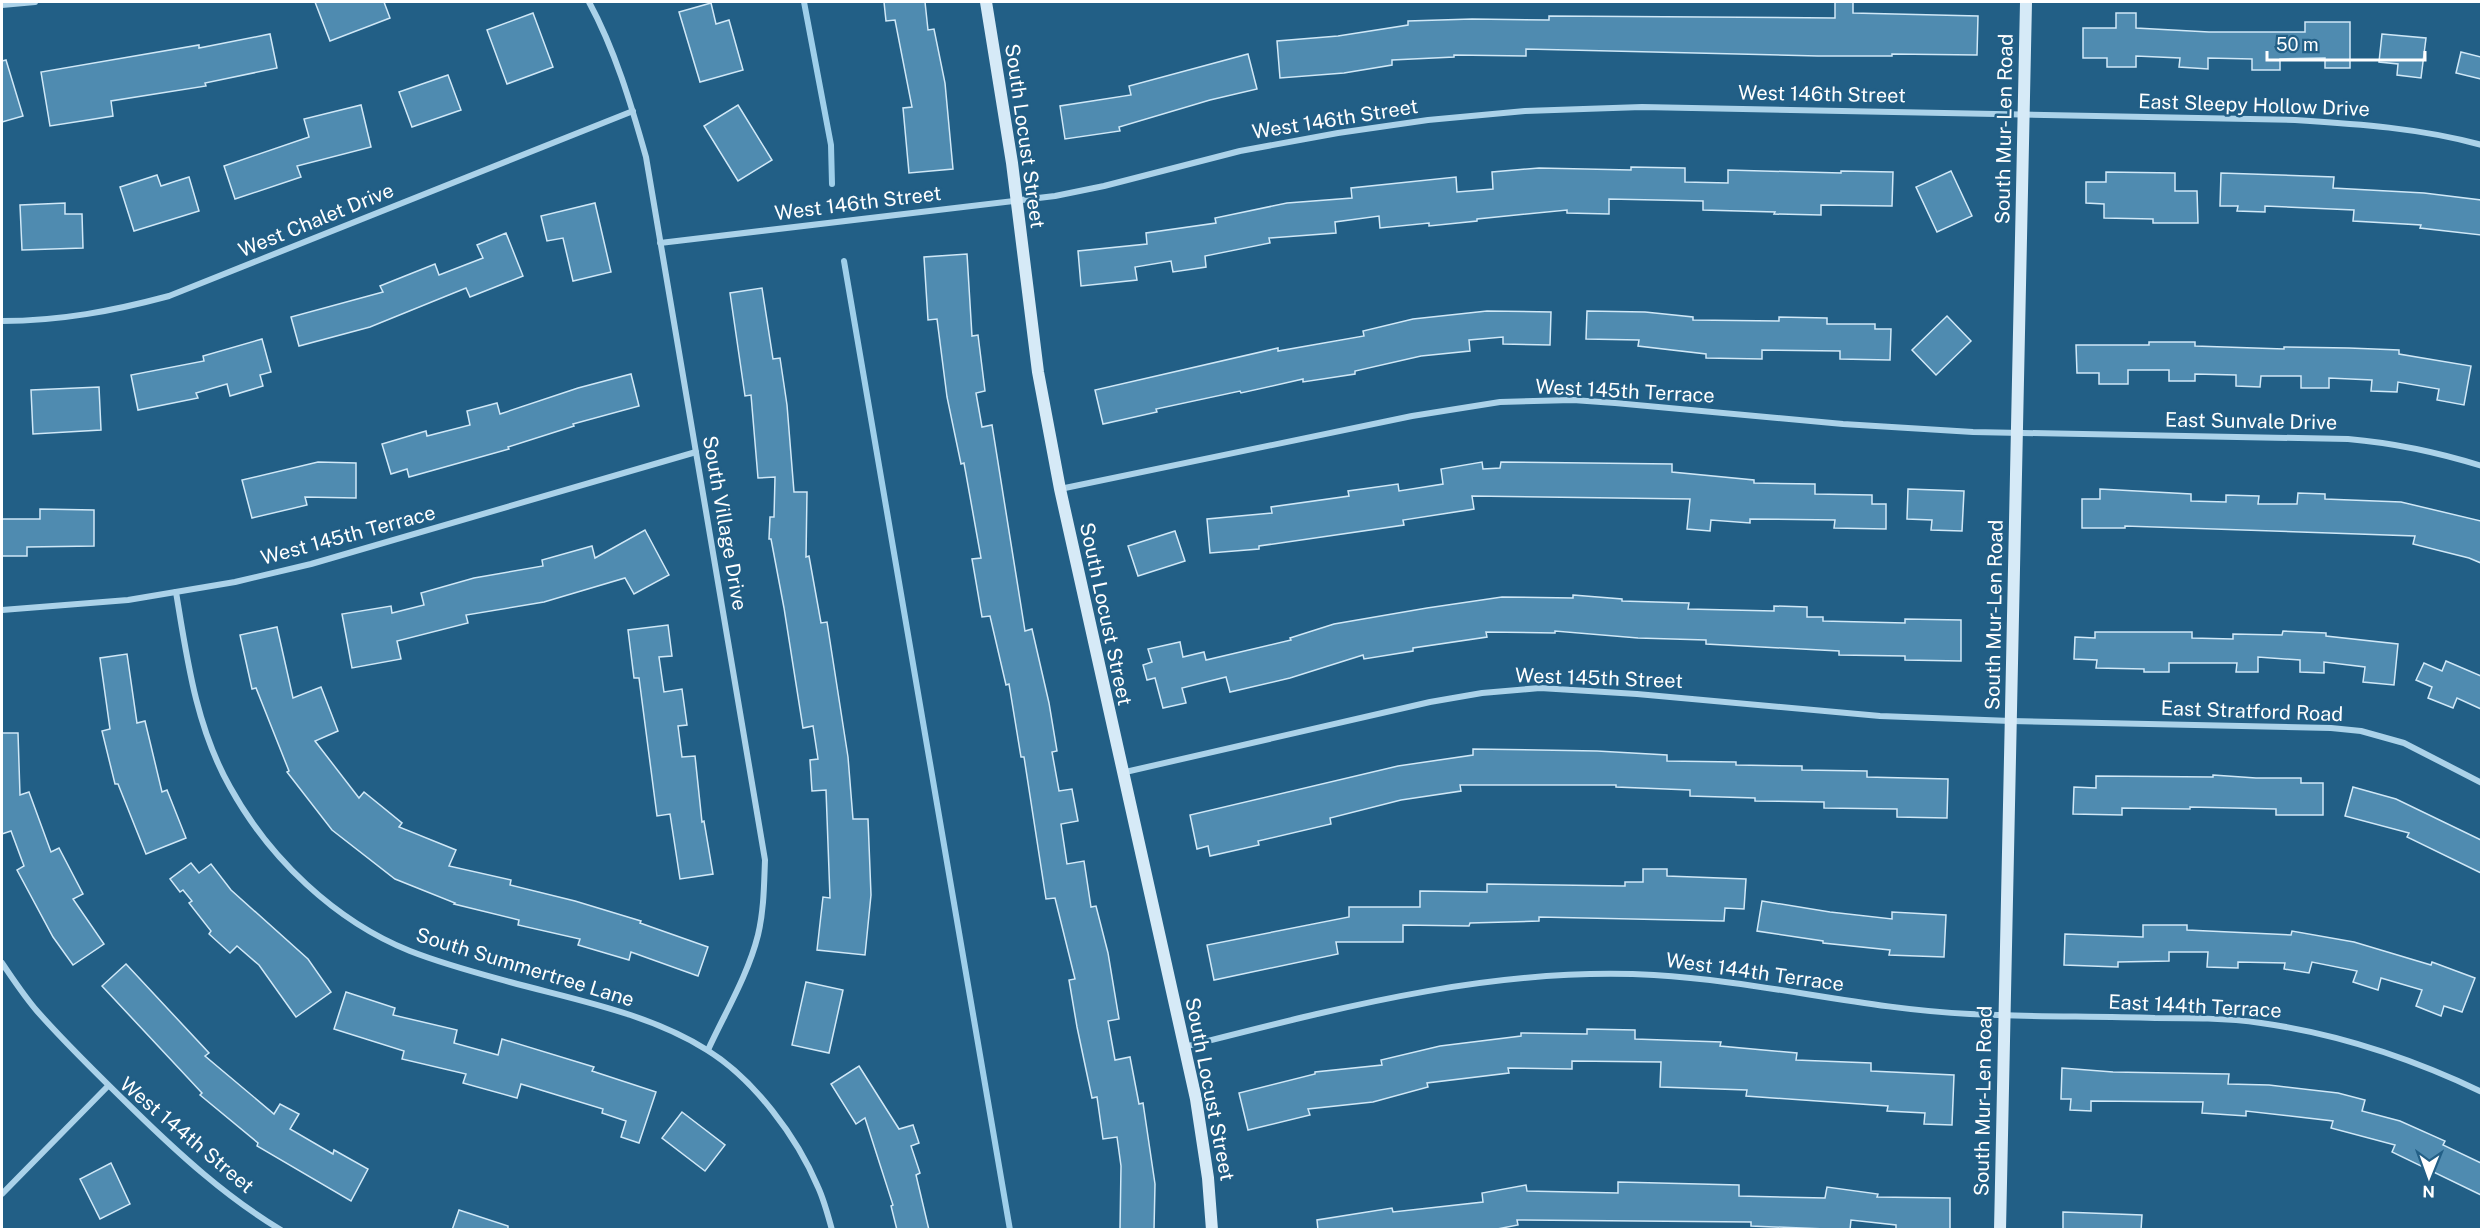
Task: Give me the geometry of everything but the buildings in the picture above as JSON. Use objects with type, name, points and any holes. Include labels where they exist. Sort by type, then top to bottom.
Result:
[{"type":"street","points":[[2,5],[34,2]]},
{"type":"street","name":"South Village Drive","points":[[589,2],[609,44],[633,111],[646,157],[765,860],[764,897],[752,955],[708,1050]]},
{"type":"street","name":"South Locust Street","points":[[986,2],[1012,163],[1038,372],[1060,489],[1121,773],[1196,1099],[1208,1178],[1212,1230]]},
{"type":"street","name":"South Mur-Len Road","points":[[2000,1230],[2026,2]]},
{"type":"street","name":"West 146th Street","points":[[660,243],[1015,201],[1104,186],[1240,151],[1338,132],[1428,120],[1504,113],[1642,107],[2024,115]]},
{"type":"street","name":"West Chalet Drive","points":[[2,321],[55,320],[112,311],[169,296],[633,111]]},
{"type":"street","name":"East Sleepy Hollow Drive","points":[[2024,115],[2295,120],[2388,126],[2481,145]]},
{"type":"street","name":"West 145th Terrace","points":[[1060,489],[1412,416],[1500,402],[1573,400],[1843,424],[2017,432]]},
{"type":"street","name":"East Sunvale Drive","points":[[2017,432],[2348,439],[2385,442],[2441,453],[2481,466]]},
{"type":"street","name":"West 145th Terrace","points":[[2,610],[70,606],[235,582],[311,564],[696,452]]},
{"type":"street","name":"South Summertree Lane","points":[[176,592],[199,711],[212,749],[225,777],[252,822],[287,865],[328,902],[361,926],[408,951],[449,965],[644,1020],[708,1050],[740,1077],[768,1106],[799,1148],[819,1188],[832,1230]]},
{"type":"street","name":"West 145th Street","points":[[1121,773],[1430,702],[1482,693],[1540,688],[1637,694],[1880,716],[2011,721]]},
{"type":"street","name":"East Stratford Road","points":[[2011,721],[2331,728],[2361,731],[2404,743],[2481,783]]},
{"type":"street","points":[[2,963],[36,1010],[108,1086]]},
{"type":"street","name":"West 144th Terrace","points":[[1184,1047],[1413,993],[1503,979],[1587,973],[1654,975],[1707,980],[1901,1009],[2004,1014]]},
{"type":"street","name":"East 144th Terrace","points":[[2004,1014],[2205,1019],[2259,1023],[2328,1035],[2391,1053],[2481,1092]]},
{"type":"street","name":"West 144th Street","points":[[2,1194],[108,1086],[196,1169],[282,1230]]},
{"type":"waterway","points":[[804,2],[831,145],[832,184]]},
{"type":"waterway","points":[[844,261],[1010,1230]]}]
